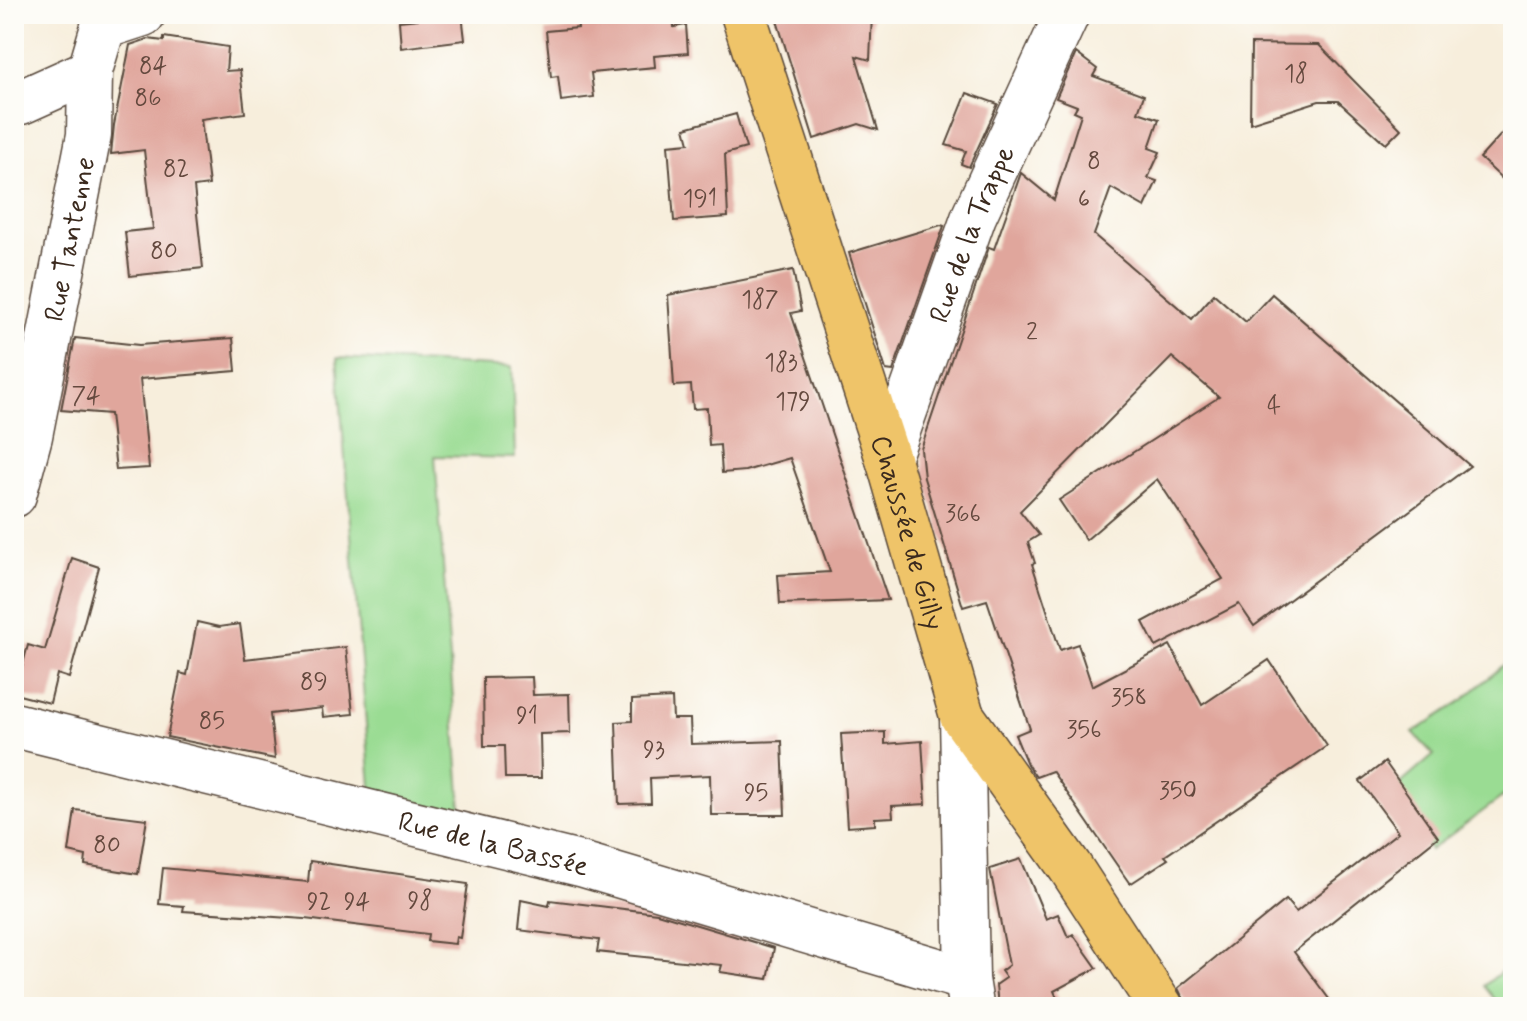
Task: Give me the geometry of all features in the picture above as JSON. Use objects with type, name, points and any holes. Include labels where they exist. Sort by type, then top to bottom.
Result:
[{"type":"main road","name":"Chaussée de Gilly","points":[[743,14],[888,459],[962,716],[1070,867],[1161,1007]]},
{"type":"street","name":"Rue de la Trappe","points":[[888,459],[974,216],[1067,14]]},
{"type":"street","name":"Rue Tantenne","points":[[14,495],[30,436],[89,135],[90,71],[116,18]]},
{"type":"street","points":[[14,100],[21,102],[90,71]]},
{"type":"street","points":[[962,716],[969,993]]},
{"type":"street","name":"Rue de la Bassée","points":[[14,725],[584,865],[969,993]]},
{"type":"green space","points":[[337,358],[512,367],[515,458],[435,456],[463,835],[373,812]]},
{"type":"green space","points":[[1513,657],[1513,789],[1430,850],[1397,787],[1434,755],[1413,733],[1463,700]]},
{"type":"green space","points":[[1513,962],[1513,1007],[1501,1007],[1484,986]]},
{"type":"building","points":[[418,14],[462,14],[465,40],[401,48],[399,21],[418,19]]},
{"type":"building","points":[[576,14],[673,14],[674,27],[686,25],[688,53],[654,56],[655,67],[591,73],[594,97],[561,101],[558,76],[551,77],[546,31],[578,28]]},
{"type":"building","points":[[775,14],[872,14],[870,60],[856,56],[878,130],[859,124],[814,139]]},
{"type":"building","points":[[164,37],[228,47],[226,71],[240,70],[245,113],[201,119],[209,185],[194,187],[203,268],[130,276],[125,232],[153,229],[144,150],[111,154],[114,125],[130,45],[148,39],[164,41]]},
{"type":"building","points":[[1251,44],[1319,45],[1401,129],[1386,144],[1338,101],[1319,101],[1250,123]]},
{"type":"building","points":[[1076,53],[1097,69],[1093,76],[1144,95],[1138,112],[1159,119],[1149,148],[1160,152],[1148,178],[1157,181],[1145,207],[1111,188],[1094,235],[1192,319],[1214,294],[1246,322],[1272,294],[1470,466],[1254,626],[1239,604],[1156,647],[1143,622],[1223,579],[1157,479],[1086,540],[1059,500],[1219,397],[1172,357],[1020,511],[1039,535],[1028,542],[1035,563],[1032,564],[1060,650],[1078,644],[1092,686],[1170,645],[1202,705],[1269,660],[1327,746],[1165,856],[1168,859],[1130,884],[1052,771],[1036,777],[1027,764],[1015,735],[1030,729],[987,600],[963,607],[924,478],[921,449],[989,247],[994,249],[1021,173],[1054,200],[1081,114],[1074,111],[1077,106],[1056,98]]},
{"type":"building","points":[[967,93],[998,104],[969,167],[961,164],[966,151],[946,145]]},
{"type":"building","points":[[736,114],[746,148],[725,154],[728,217],[674,221],[668,145],[689,143],[685,128]]},
{"type":"building","points":[[1513,121],[1513,189],[1480,158]]},
{"type":"building","points":[[944,226],[893,371],[886,370],[849,253]]},
{"type":"building","points":[[793,270],[801,311],[791,313],[888,600],[780,604],[778,575],[830,572],[790,458],[745,471],[722,473],[720,445],[709,446],[707,408],[693,409],[691,385],[674,386],[668,295]]},
{"type":"building","points":[[75,338],[139,345],[233,338],[236,371],[140,379],[149,468],[116,470],[110,414],[61,410]]},
{"type":"building","points":[[72,558],[99,567],[69,678],[57,674],[50,703],[15,694],[28,645],[45,650]]},
{"type":"building","points":[[197,622],[219,627],[240,624],[245,659],[346,647],[353,714],[323,717],[322,708],[270,714],[275,759],[167,737],[180,673],[187,675]]},
{"type":"building","points":[[532,677],[533,695],[569,694],[570,733],[540,734],[541,778],[505,778],[504,746],[484,746],[483,678]]},
{"type":"building","points":[[672,698],[673,719],[690,719],[691,744],[782,741],[785,815],[711,815],[710,775],[650,778],[651,803],[619,804],[616,722],[632,721],[632,700]]},
{"type":"building","points":[[885,732],[885,744],[922,741],[926,804],[892,806],[893,817],[875,818],[875,825],[847,827],[841,734]]},
{"type":"building","points":[[1385,762],[1438,837],[1294,952],[1335,1007],[1187,1007],[1178,988],[1286,900],[1296,912],[1398,832],[1360,781]]},
{"type":"building","points":[[75,810],[147,819],[138,874],[85,865],[86,856],[69,852]]},
{"type":"building","points":[[1021,859],[1046,919],[1058,914],[1068,937],[1073,934],[1097,968],[1054,991],[1061,1007],[998,1007],[996,985],[1006,978],[1001,971],[1009,965],[990,869]]},
{"type":"building","points":[[310,861],[468,884],[460,938],[456,937],[455,944],[427,941],[428,934],[305,919],[183,911],[184,906],[159,904],[163,868],[308,882]]},
{"type":"building","points":[[521,900],[549,906],[550,900],[657,913],[774,948],[768,979],[720,972],[722,965],[597,952],[599,940],[518,930]]}]
